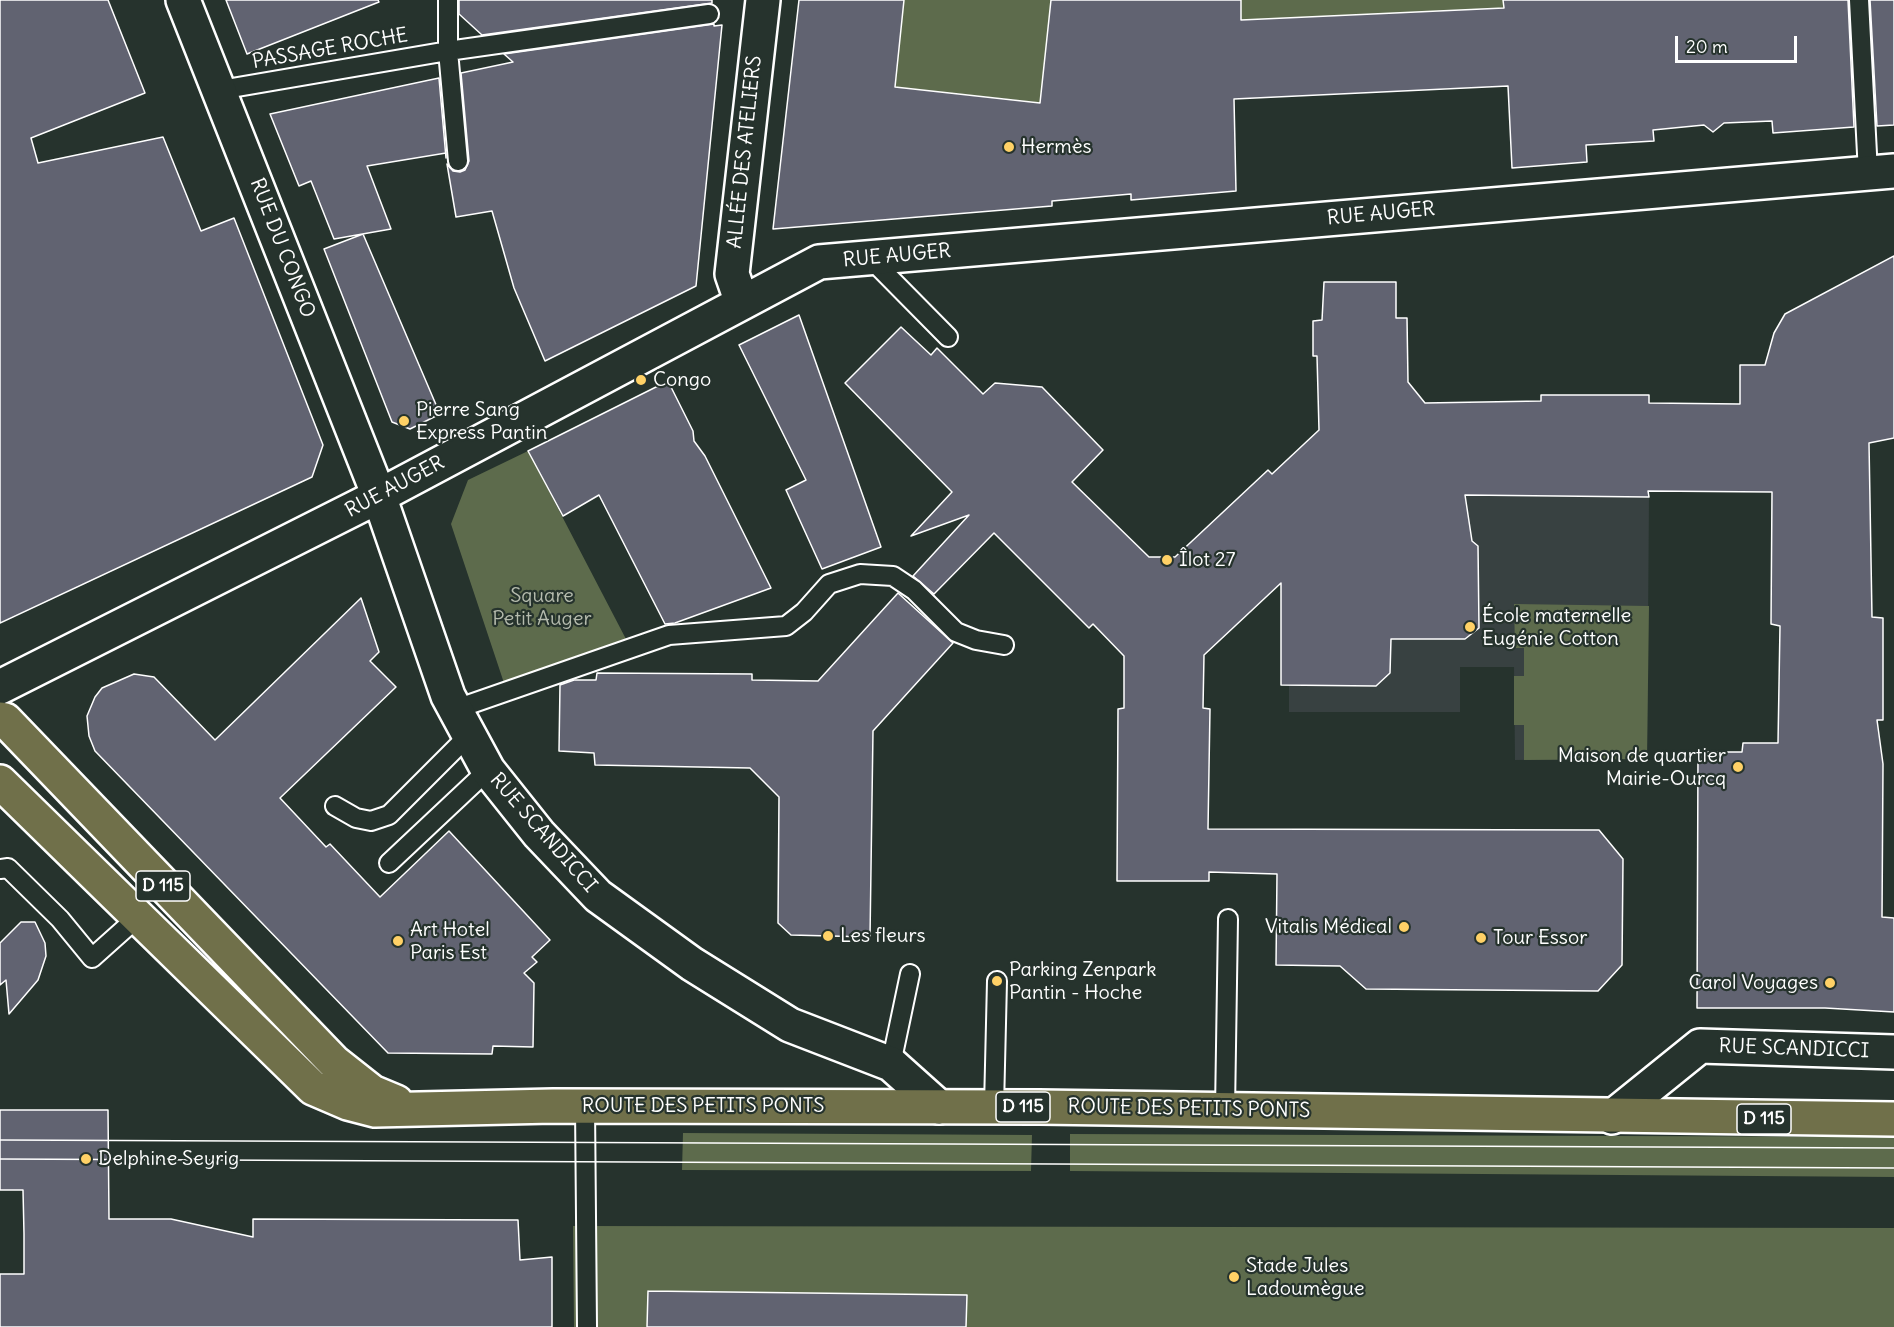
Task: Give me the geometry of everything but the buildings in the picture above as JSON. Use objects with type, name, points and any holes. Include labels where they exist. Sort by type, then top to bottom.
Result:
[{"type":"main road","name":"D 115","points":[[0,719],[5,720],[334,1062],[372,1092],[412,1108]]},
{"type":"main road","name":"D 115","points":[[0,782],[313,1088],[348,1103],[375,1110],[412,1108]]},
{"type":"main road","name":"ROUTE DES PETITS PONTS","points":[[412,1108],[994,1107],[1894,1119]]},
{"type":"street","name":"RUE DU CONGO","points":[[183,0],[379,496]]},
{"type":"street","name":"ALLÉE DES ATELIERS","points":[[742,303],[732,274],[762,0]]},
{"type":"street","name":"RUE AUGER","points":[[0,687],[379,496],[819,262],[1881,172]]},
{"type":"street","name":"RUE SCANDICCI","points":[[379,496],[448,696],[488,770],[539,834],[598,896],[692,964],[790,1025],[891,1064],[939,1107]]},
{"type":"street","name":"RUE SCANDICCI","points":[[1612,1117],[1700,1046],[1894,1052]]},
{"type":"lane","points":[[448,0],[448,51],[458,161]]},
{"type":"lane","points":[[1860,0],[1881,172]]},
{"type":"lane","name":"PASSAGE ROCHE","points":[[220,90],[448,51],[709,14]]},
{"type":"lane","points":[[870,258],[948,337]]},
{"type":"lane","points":[[335,806],[356,819],[371,821],[389,815],[463,722],[669,635],[786,626],[804,612],[829,584],[860,574],[893,576],[914,590],[956,632],[976,640],[1004,645]]},
{"type":"lane","points":[[388,863],[488,770]]},
{"type":"lane","points":[[0,869],[8,868],[60,919],[92,958],[139,916]]},
{"type":"lane","points":[[1225,1110],[1228,919]]},
{"type":"lane","points":[[891,1064],[910,974]]},
{"type":"lane","points":[[994,1107],[997,981]]},
{"type":"lane","points":[[585,1106],[587,1327]]},
{"type":"shaded area","name":"École maternelle Eugénie Cotton","points":[[1465,495],[1649,497],[1647,759],[1515,760],[1514,667],[1460,667],[1460,712],[1289,712],[1289,685],[1281,676],[1303,616],[1280,592],[1310,562],[1465,499]]},
{"type":"green space","points":[[904,0],[1051,0],[1063,105],[895,87]]},
{"type":"green space","points":[[1241,0],[1503,0],[1504,8],[1241,21]]},
{"type":"green space","name":"Square Petit Auger","points":[[528,451],[627,641],[505,686],[451,524],[468,480]]},
{"type":"green space","points":[[1514,604],[1649,606],[1647,759],[1524,760],[1524,725],[1514,725],[1514,676],[1524,676],[1524,648],[1515,648]]},
{"type":"green space","points":[[683,1133],[1032,1135],[1031,1171],[682,1170]]},
{"type":"green space","points":[[1070,1134],[1894,1137],[1894,1177],[1070,1171]]},
{"type":"green space","name":"Stade Jules Ladoumègue","points":[[573,1226],[1894,1228],[1894,1327],[574,1327]]},
{"type":"tram line","points":[[0,1140],[1894,1148]]},
{"type":"tram line","points":[[0,1159],[1894,1168]]},
{"type":"place","name":"Hermès","points":[[1009,147]]},
{"type":"place","name":"Congo","points":[[641,380]]},
{"type":"place","name":"Pierre Sang Express Pantin","points":[[404,421]]},
{"type":"place","name":"Îlot 27","points":[[1167,560]]},
{"type":"place","name":"École maternelle Eugénie Cotton","points":[[1470,627]]},
{"type":"place","name":"Maison de quartier Mairie-Ourcq","points":[[1738,767]]},
{"type":"place","name":"Vitalis Médical","points":[[1404,927]]},
{"type":"place","name":"Les fleurs","points":[[828,936]]},
{"type":"place","name":"Tour Essor","points":[[1481,938]]},
{"type":"place","name":"Art Hotel Paris Est","points":[[398,941]]},
{"type":"place","name":"Parking Zenpark Pantin - Hoche","points":[[997,981]]},
{"type":"place","name":"Carol Voyages","points":[[1830,983]]},
{"type":"place","name":"Delphine Seyrig","points":[[86,1159]]},
{"type":"place","name":"Stade Jules Ladoumègue","points":[[1234,1277]]}]
